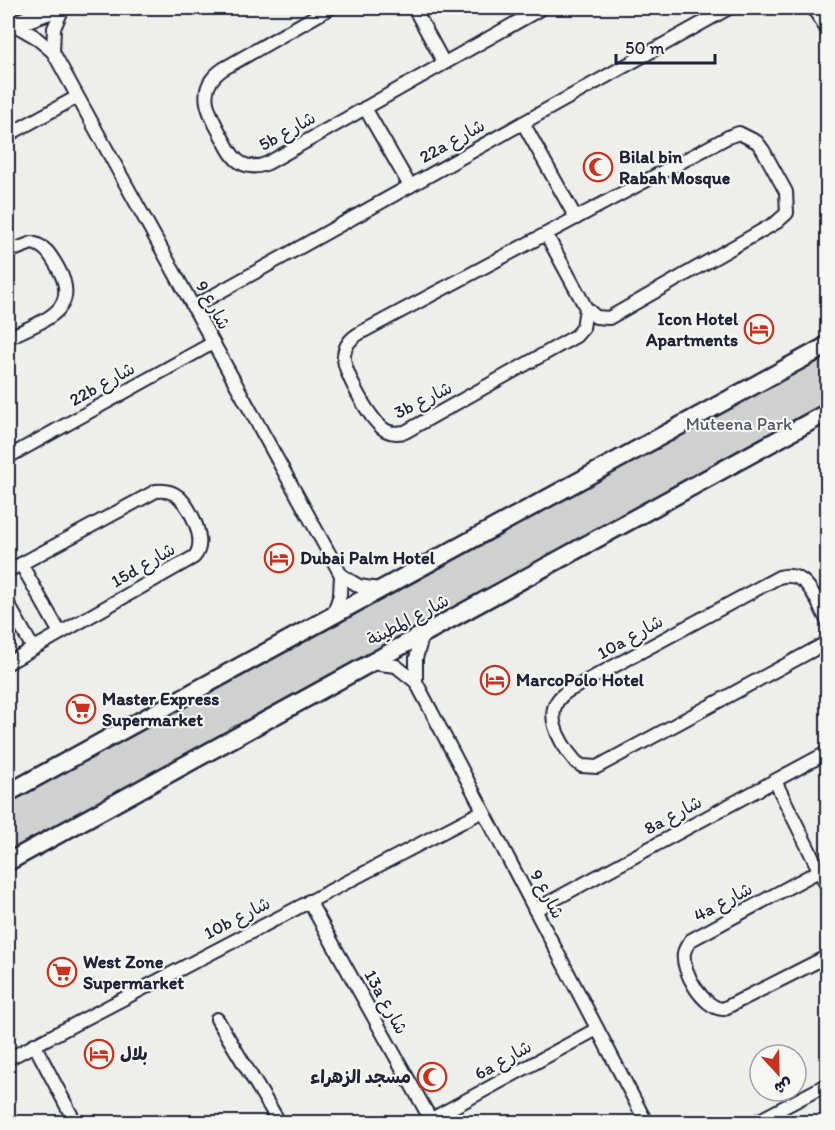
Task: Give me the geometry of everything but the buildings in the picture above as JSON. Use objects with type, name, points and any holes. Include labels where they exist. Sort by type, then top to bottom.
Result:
[{"type":"street","points":[[10,25],[58,8]]},
{"type":"street","points":[[52,52],[54,28],[63,8]]},
{"type":"street","name":"5b شارع","points":[[330,8],[216,74],[207,87],[205,95],[208,112],[236,160],[251,167],[268,163],[542,8]]},
{"type":"street","points":[[414,8],[444,63]]},
{"type":"street","name":"22a شارع","points":[[193,307],[729,8]]},
{"type":"street","points":[[816,8],[828,27]]},
{"type":"street","name":"شارع 9","points":[[10,25],[34,36],[52,52],[341,575]]},
{"type":"street","points":[[8,135],[77,97]]},
{"type":"street","points":[[365,108],[410,186]]},
{"type":"street","points":[[523,123],[576,218]]},
{"type":"street","name":"3b شارع","points":[[739,134],[757,142],[782,182],[789,202],[787,213],[777,222],[616,315],[603,319],[590,313],[586,308],[583,328],[576,336],[405,432],[396,433],[378,426],[346,370],[344,353],[352,338],[360,333],[713,144],[739,134]]},
{"type":"street","points":[[546,234],[586,308]]},
{"type":"street","points":[[8,252],[24,244],[39,245],[51,255],[67,287],[65,303],[60,309],[8,338]]},
{"type":"street","name":"22b شارع","points":[[8,457],[213,343]]},
{"type":"street","points":[[8,793],[828,345]]},
{"type":"street","name":"شارع المطينة","points":[[8,862],[825,412]]},
{"type":"street","name":"15d شارع","points":[[8,571],[156,491],[171,492],[183,502],[200,537],[198,553],[8,663]]},
{"type":"street","points":[[21,564],[60,633]]},
{"type":"street","points":[[333,615],[340,596],[341,575],[359,586],[379,589]]},
{"type":"street","name":"10a شارع","points":[[826,648],[597,768],[582,766],[576,762],[552,719],[555,703],[568,691],[779,577],[793,575],[805,581],[828,622]]},
{"type":"street","points":[[8,604],[33,648]]},
{"type":"street","points":[[416,682],[416,658],[423,634]]},
{"type":"street","name":"شارع 9","points":[[370,663],[396,666],[416,682],[646,1122]]},
{"type":"street","name":"8a شارع","points":[[535,910],[828,752]]},
{"type":"street","points":[[775,781],[823,869],[828,888]]},
{"type":"street","name":"10b شارع","points":[[8,1059],[483,811]]},
{"type":"street","name":"4a شارع","points":[[823,869],[691,940],[686,946],[684,961],[701,999],[711,1007],[723,1009],[828,956]]},
{"type":"street","name":"13a شارع","points":[[309,901],[428,1121]]},
{"type":"street","points":[[217,1019],[279,1122]]},
{"type":"street","name":"6a شارع","points":[[428,1121],[597,1029]]},
{"type":"street","points":[[34,1044],[75,1122]]},
{"type":"street","points":[[756,1122],[828,1084]]},
{"type":"green space","name":"Muteena Park","points":[[827,344],[827,405],[8,857],[8,796]]},
{"type":"place","name":"Bilal bin Rabah Mosque","points":[[598,167]]},
{"type":"place","name":"Icon Hotel Apartments","points":[[759,329]]},
{"type":"place","name":"Dubai Palm Hotel","points":[[279,558]]},
{"type":"place","name":"MarcoPolo Hotel","points":[[495,680]]},
{"type":"place","name":"Master Express Supermarket","points":[[81,709]]},
{"type":"place","name":"West Zone Supermarket","points":[[62,972]]},
{"type":"place","name":"بلال","points":[[99,1054]]},
{"type":"place","name":"مسجد الزهراء","points":[[432,1077]]}]
